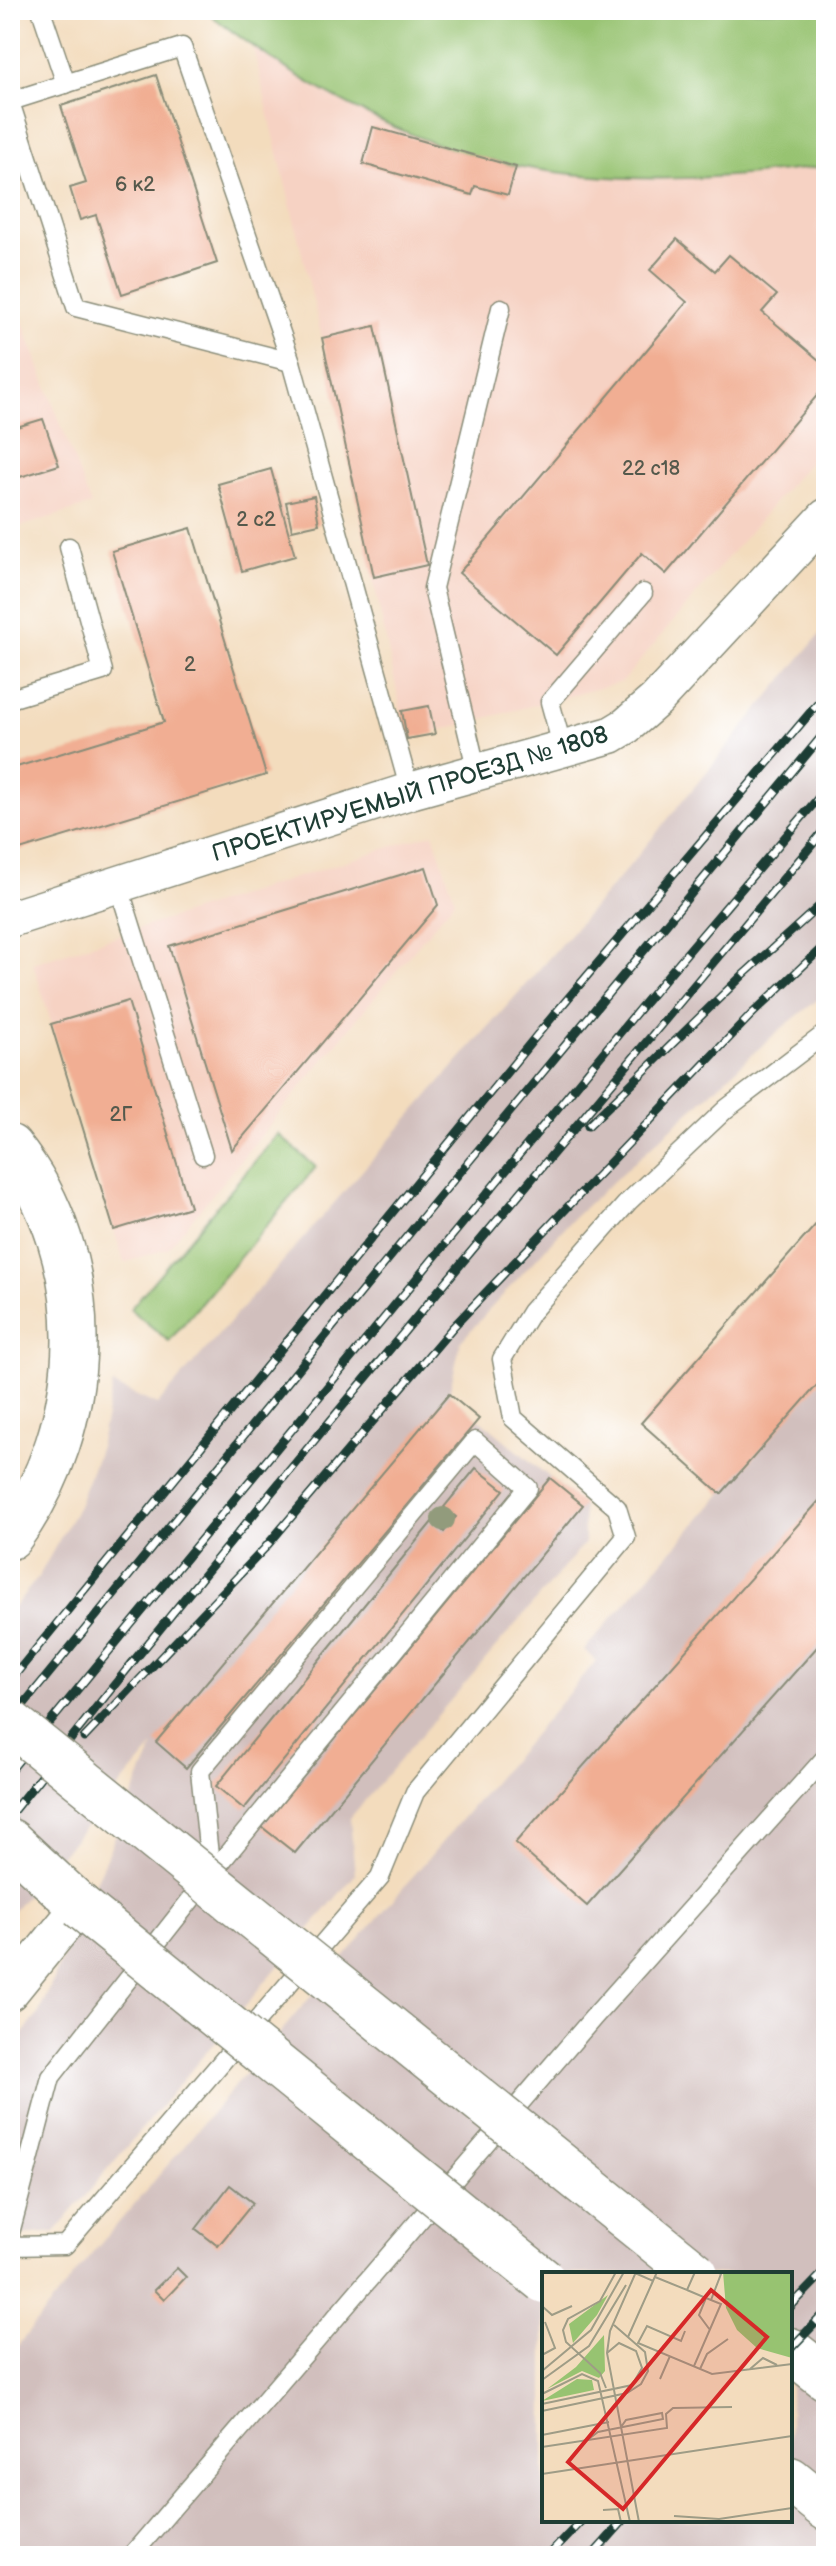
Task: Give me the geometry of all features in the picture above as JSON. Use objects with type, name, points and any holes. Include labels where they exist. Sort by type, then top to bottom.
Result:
[{"type":"main road","points":[[10,1147],[33,1179],[55,1227],[72,1292],[75,1346],[69,1400],[51,1465],[35,1498],[10,1537]]},
{"type":"main road","points":[[10,1722],[694,2272]]},
{"type":"main road","points":[[10,1841],[80,1906]]},
{"type":"main road","points":[[10,1852],[542,2279]]},
{"type":"main road","points":[[792,2352],[826,2378]]},
{"type":"main road","points":[[792,2481],[826,2508]]},
{"type":"street","name":"ПРОЕКТИРУЕМЫЙ ПРОЕЗД № 1808","points":[[10,919],[410,791],[611,735],[641,714],[826,517]]},
{"type":"street","points":[[10,1992],[80,1906]]},
{"type":"lane","points":[[41,10],[66,84]]},
{"type":"lane","points":[[291,362],[76,307],[10,102],[182,47],[291,362],[410,791]]},
{"type":"lane","points":[[477,772],[433,588],[501,308]]},
{"type":"lane","points":[[10,699],[103,671],[69,547]]},
{"type":"lane","points":[[563,749],[550,702],[643,593]]},
{"type":"lane","points":[[118,884],[203,1155]]},
{"type":"lane","points":[[10,2246],[65,2245],[380,1877],[415,1792],[626,1537],[617,1508],[513,1418],[502,1359],[531,1312],[628,1202],[726,1109],[826,1033]]},
{"type":"lane","points":[[10,2233],[51,2077],[211,1874],[528,1488],[475,1441],[200,1771],[211,1874]]},
{"type":"lane","points":[[131,2556],[593,2018],[826,1757]]},
{"type":"shaded area","points":[[253,48],[377,119],[445,146],[517,166],[592,175],[672,178],[754,176],[826,166],[826,442],[622,682],[407,739],[322,338]]},
{"type":"shaded area","points":[[10,287],[91,505],[10,530]]},
{"type":"shaded area","points":[[826,627],[826,993],[777,1032],[574,1217],[461,1341],[449,1394],[583,1505],[584,1544],[350,1818],[355,1875],[55,2232],[10,2236],[10,2049],[38,2015],[154,1746],[10,1915],[10,1612],[39,1576],[78,1506],[97,1455],[113,1385],[157,1405],[626,870]]},
{"type":"shaded area","points":[[433,833],[455,900],[168,1248],[124,1263],[33,963]]},
{"type":"shaded area","points":[[826,1375],[826,2556],[10,2556],[10,2355],[86,2261],[596,1661],[584,1650]]},
{"type":"green space","points":[[204,10],[826,10],[826,166],[749,175],[633,178],[555,172],[474,156],[391,126],[313,85]]},
{"type":"green space","points":[[278,1134],[316,1167],[169,1341],[130,1309]]},
{"type":"building","points":[[156,75],[217,263],[122,294],[96,215],[80,220],[70,188],[86,183],[61,106]]},
{"type":"building","points":[[373,127],[516,167],[508,195],[475,186],[472,195],[363,164]]},
{"type":"building","points":[[677,239],[715,271],[729,255],[777,295],[762,312],[826,366],[826,385],[666,574],[642,553],[556,655],[459,573],[687,302],[650,270]]},
{"type":"building","points":[[375,326],[427,565],[374,577],[322,338]]},
{"type":"building","points":[[43,419],[59,465],[20,477],[10,445],[10,429]]},
{"type":"building","points":[[271,469],[295,556],[242,571],[218,484]]},
{"type":"building","points":[[314,496],[319,524],[292,530],[286,502]]},
{"type":"building","points":[[191,528],[266,775],[10,853],[10,769],[164,722],[112,551]]},
{"type":"building","points":[[429,706],[435,734],[407,739],[402,711]]},
{"type":"building","points":[[426,867],[438,905],[232,1150],[169,946]]},
{"type":"building","points":[[128,1001],[190,1207],[114,1230],[51,1024]]},
{"type":"building","points":[[826,1213],[826,1375],[721,1494],[641,1423]]},
{"type":"building","points":[[449,1394],[479,1419],[186,1768],[156,1742]]},
{"type":"building","points":[[476,1468],[504,1490],[244,1809],[216,1786],[432,1522],[444,1532],[456,1517],[444,1507]]},
{"type":"building","points":[[550,1478],[583,1505],[295,1853],[262,1827]]},
{"type":"building","points":[[826,1493],[826,1637],[587,1906],[515,1843]]},
{"type":"building","points":[[230,2185],[253,2203],[218,2246],[196,2229]]},
{"type":"building","points":[[177,2268],[186,2277],[164,2300],[154,2290]]},
{"type":"railway","points":[[10,1681],[537,1035],[826,694]]},
{"type":"railway","points":[[10,1721],[826,731]]},
{"type":"railway","points":[[10,1771],[641,1007],[826,789]]},
{"type":"railway","points":[[10,1815],[313,1442],[826,828]]},
{"type":"railway","points":[[588,1126],[743,975],[826,900]]},
{"type":"railway","points":[[84,1738],[264,1549],[453,1327],[751,1015],[826,944]]},
{"type":"railway","points":[[792,2305],[826,2270]]},
{"type":"railway","points":[[792,2347],[826,2312]]},
{"type":"railway","points":[[548,2556],[580,2522]]},
{"type":"railway","points":[[592,2556],[622,2522]]}]
